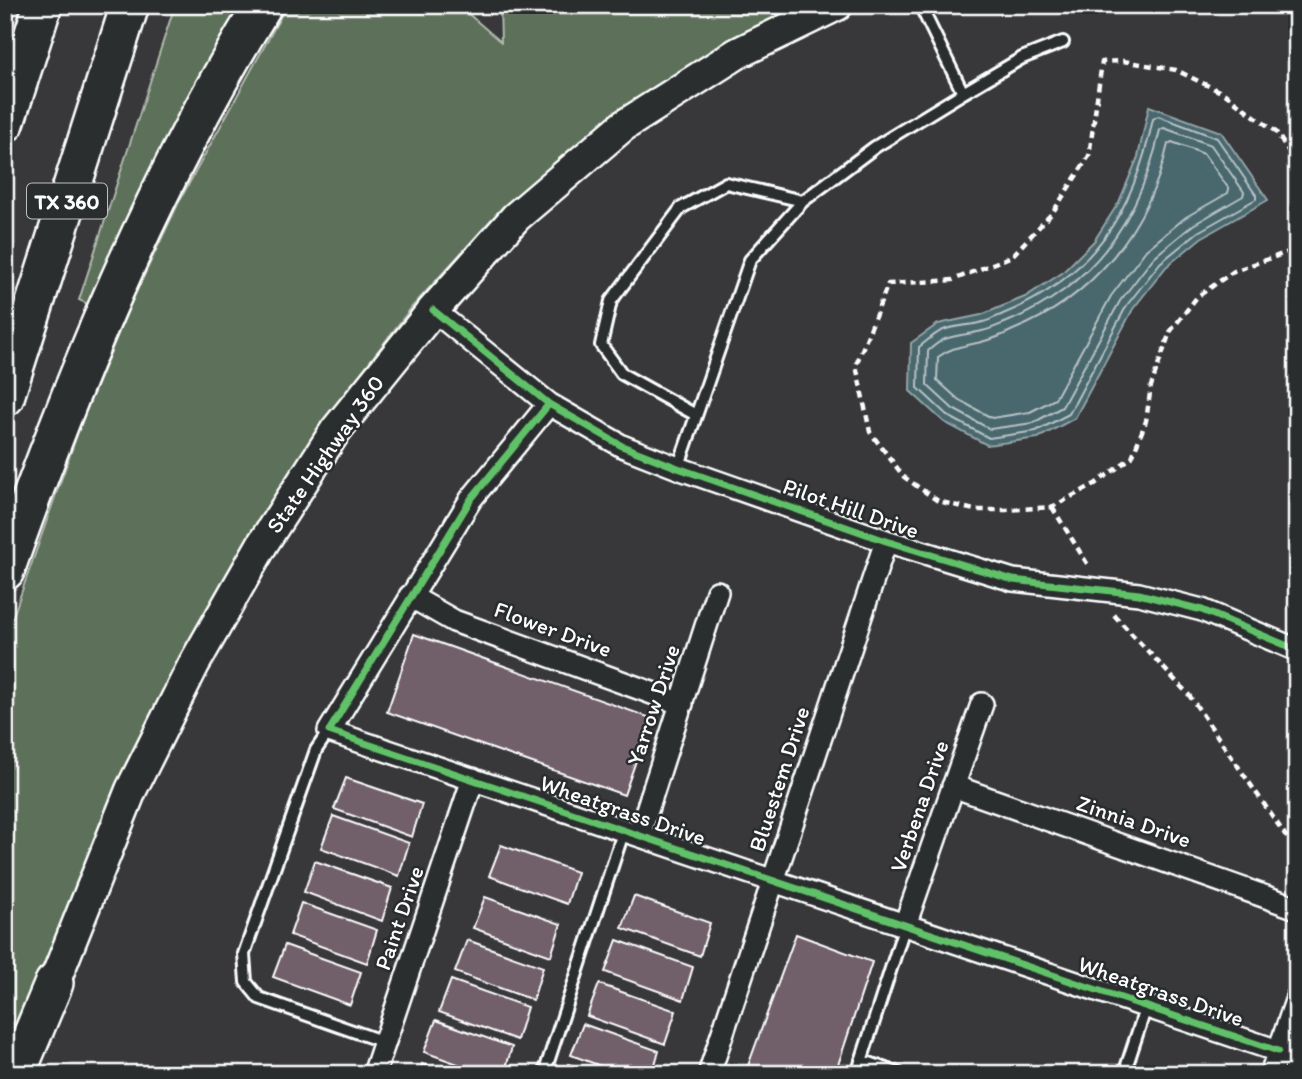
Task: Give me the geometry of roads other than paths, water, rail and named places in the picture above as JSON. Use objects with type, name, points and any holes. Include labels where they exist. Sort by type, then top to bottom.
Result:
[{"type":"highway","points":[[5,123],[43,5]]},
{"type":"highway","name":"TX 360","points":[[5,397],[130,5]]},
{"type":"highway","points":[[5,571],[79,373],[128,263],[180,154],[232,56],[263,5]]},
{"type":"highway","points":[[16,1074],[54,983]]},
{"type":"main road","name":"State Highway 360","points":[[30,1074],[54,983],[131,790],[194,664],[262,543],[336,430],[433,310],[516,217],[623,127],[738,53],[837,5]]},
{"type":"street","name":"Pilot Hill Drive","points":[[433,310],[549,404],[622,446],[886,541],[1013,580],[1139,594],[1189,607],[1297,650]]},
{"type":"street","points":[[330,731],[471,499],[549,404]]},
{"type":"street","name":"Bluestem Drive","points":[[709,1074],[886,541]]},
{"type":"street","name":"Yarrow Drive","points":[[631,833],[682,704],[717,592]]},
{"type":"street","name":"Flower Drive","points":[[410,596],[454,621],[682,704]]},
{"type":"street","name":"Verbena Drive","points":[[905,925],[982,704]]},
{"type":"street","name":"Wheatgrass Drive","points":[[330,731],[1279,1051]]},
{"type":"street","name":"Paint Drive","points":[[374,1074],[473,779]]},
{"type":"street","name":"Zinnia Drive","points":[[953,786],[1297,908]]},
{"type":"street","points":[[1271,1074],[1297,998]]},
{"type":"lane","points":[[920,5],[963,93]]},
{"type":"lane","points":[[678,468],[750,260],[803,201],[875,147],[963,93],[1022,58],[1063,42]]},
{"type":"lane","points":[[696,415],[622,374],[601,345],[611,301],[681,208],[726,183],[803,201]]},
{"type":"lane","points":[[330,731],[316,750],[244,954],[246,982],[259,998],[384,1042]]},
{"type":"lane","points":[[544,1074],[631,833]]},
{"type":"lane","points":[[857,1074],[905,925]]},
{"type":"lane","points":[[1124,1074],[1146,1007]]},
{"type":"lane","points":[[861,1060],[900,1074]]},
{"type":"water","points":[[1149,106],[1221,132],[1268,200],[1201,238],[1166,267],[1133,309],[1075,418],[1038,438],[987,445],[944,422],[910,391],[911,343],[938,324],[981,315],[1025,297],[1062,273],[1094,241],[1119,202],[1138,157]]}]
